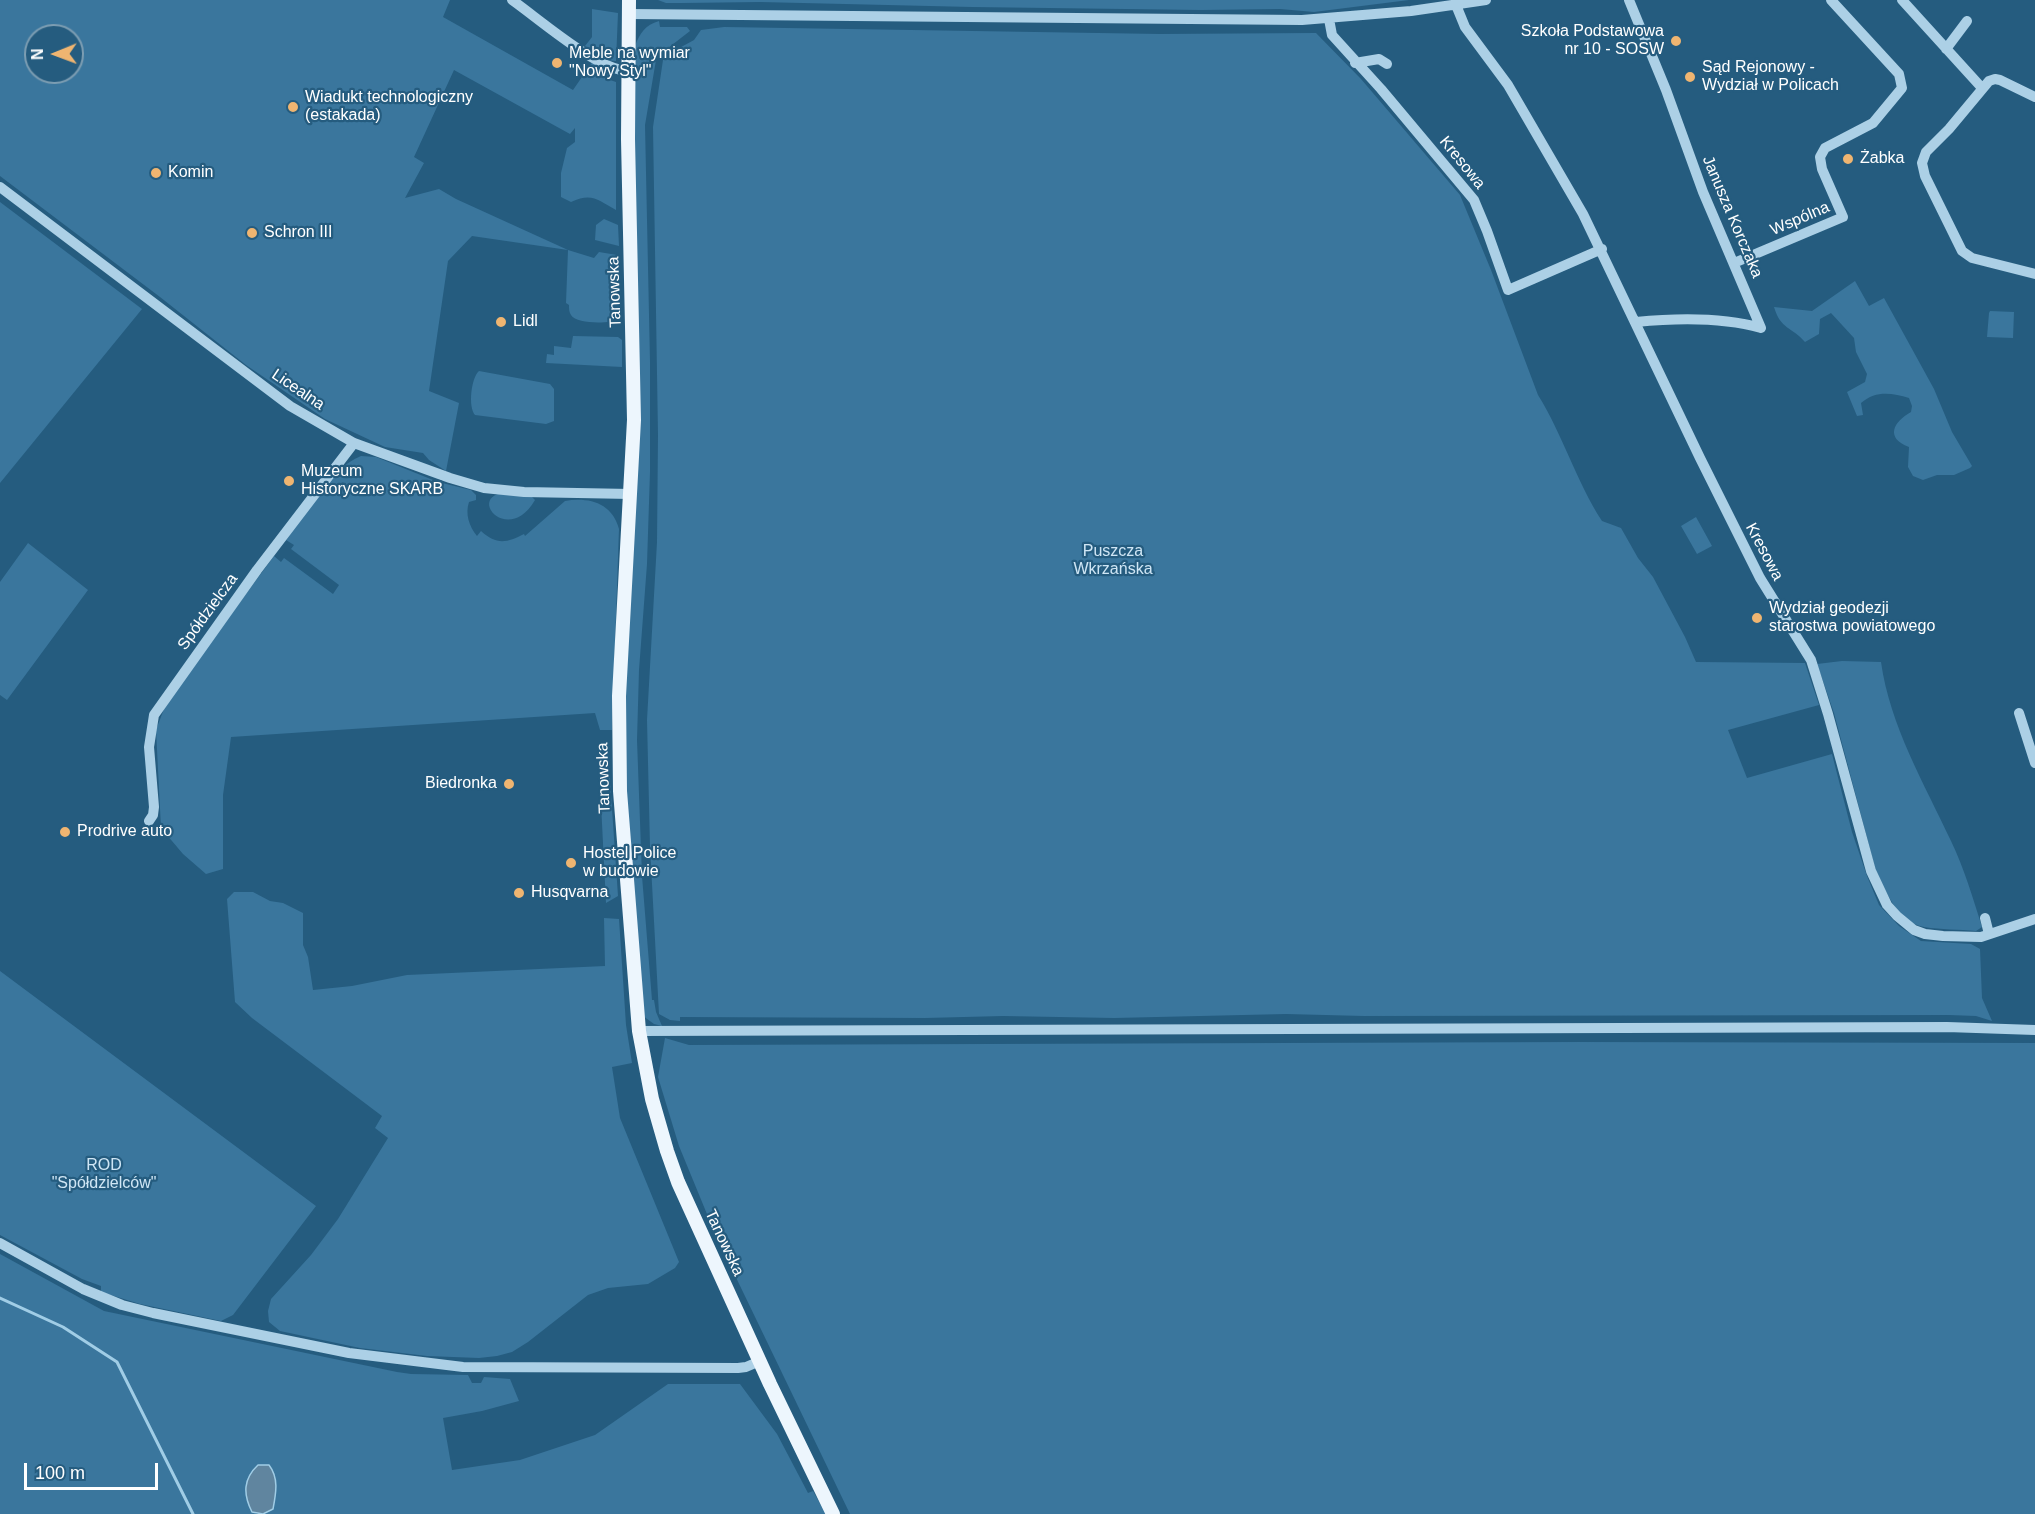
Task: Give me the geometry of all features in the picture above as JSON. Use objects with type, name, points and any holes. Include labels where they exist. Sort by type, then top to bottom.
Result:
[{"type":"main road","name":"Tanowska","points":[[629,7],[628,150],[634,376],[631,494],[619,696],[618,752],[639,1031],[650,1091],[667,1151],[693,1218],[833,1514]]},
{"type":"street","points":[[512,0],[597,60],[616,69],[628,71]]},
{"type":"street","points":[[629,7],[1226,20],[1329,19],[1485,0]]},
{"type":"street","name":"Janusza Korczaka","points":[[1629,0],[1666,90],[1703,192],[1761,328],[1719,321],[1636,322]]},
{"type":"street","name":"Wspólna","points":[[1734,263],[1843,217],[1822,169],[1820,157],[1825,148],[1873,123],[1902,88],[1899,74],[1831,0]]},
{"type":"street","points":[[1902,0],[1982,88]]},
{"type":"street","name":"Kresowa","points":[[1456,5],[1465,27],[1508,85],[1543,142],[1602,249],[1760,578],[1811,660],[1871,871],[1887,905],[1907,925],[1925,934],[1981,937],[1989,934]]},
{"type":"street","name":"Kresowa","points":[[1329,19],[1332,35],[1381,89],[1474,200],[1508,290],[1602,249]]},
{"type":"street","points":[[1946,49],[1967,21]]},
{"type":"street","points":[[1355,63],[1379,59],[1387,64]]},
{"type":"street","points":[[2035,97],[1995,79],[1982,88],[1949,129],[1924,155],[1922,163],[1923,172],[1962,251],[1972,258],[2035,274]]},
{"type":"street","name":"Licealna","points":[[0,187],[290,406],[354,443],[484,488],[534,492],[631,494]]},
{"type":"street","name":"Spółdzielcza","points":[[149,821],[154,807],[150,736],[157,710],[263,561],[354,443]]},
{"type":"street","points":[[2019,713],[2035,763]]},
{"type":"street","points":[[1985,918],[1989,934],[2035,919]]},
{"type":"street","points":[[639,1031],[1947,1026],[2035,1030]]},
{"type":"street","points":[[0,1243],[83,1289],[136,1309],[371,1356],[475,1367],[738,1368],[760,1361]]},
{"type":"green space","points":[[0,0],[450,0],[443,17],[573,90],[593,61],[612,73],[610,80],[616,82],[616,210],[595,198],[578,199],[571,202],[561,197],[561,173],[567,148],[575,142],[575,128],[570,134],[454,70],[414,157],[424,163],[405,198],[439,189],[568,250],[472,236],[448,261],[429,391],[459,403],[446,471],[429,460],[423,453],[385,447],[325,419],[246,365],[0,176]]},
{"type":"green space","points":[[658,0],[1409,0],[1314,12],[1280,9],[972,7],[760,2],[666,3]]},
{"type":"green space","points":[[592,9],[618,13],[616,61],[605,60],[585,46],[592,37]]},
{"type":"green space","points":[[659,21],[660,27],[687,27],[690,31],[659,55],[656,60],[645,125],[650,472],[637,740],[642,876],[652,1000],[654,1000],[662,1026],[654,1024],[643,1016],[622,759],[635,46],[644,30]]},
{"type":"green space","name":"Puszcza Wkrzańska","points":[[724,27],[1160,34],[1316,33],[1361,79],[1460,195],[1538,395],[1593,506],[1602,521],[1621,528],[1638,558],[1653,577],[1696,662],[1805,663],[1819,705],[1728,730],[1747,778],[1832,754],[1852,832],[1879,905],[1899,926],[1921,941],[1971,944],[1980,949],[1982,998],[1992,1021],[1976,1016],[1949,1015],[1364,1016],[1286,1014],[1114,1018],[680,1017],[680,1021],[670,1020],[659,1014],[650,847],[647,720],[657,542],[658,435],[653,127],[663,60],[672,52],[694,40],[701,30]]},
{"type":"green space","points":[[0,202],[142,309],[0,483]]},
{"type":"green space","points":[[604,219],[618,225],[619,246],[595,240],[596,225]]},
{"type":"green space","points":[[568,250],[594,258],[599,252],[619,256],[621,320],[587,322],[580,320],[571,315],[569,305],[566,303]]},
{"type":"green space","points":[[1855,281],[1869,306],[1884,298],[1934,389],[1952,432],[1972,466],[1970,468],[1954,475],[1937,475],[1923,480],[1913,476],[1908,467],[1909,447],[1901,443],[1894,435],[1896,425],[1911,412],[1912,406],[1909,398],[1890,394],[1872,396],[1861,403],[1863,415],[1857,416],[1847,392],[1865,382],[1867,374],[1856,352],[1854,338],[1831,313],[1820,319],[1819,334],[1805,342],[1783,324],[1774,307],[1812,311]]},
{"type":"green space","points":[[1990,311],[2014,312],[2013,338],[1987,337]]},
{"type":"green space","points":[[573,336],[618,337],[622,340],[622,367],[546,363],[547,354],[554,355],[554,346],[571,348]]},
{"type":"green space","points":[[479,371],[550,384],[554,389],[554,421],[546,424],[475,415],[471,393]]},
{"type":"green space","points":[[361,456],[376,457],[438,482],[471,490],[476,495],[476,500],[469,502],[468,515],[477,536],[481,531],[492,539],[507,541],[524,534],[525,536],[565,501],[591,501],[611,513],[619,529],[612,730],[600,730],[595,713],[231,737],[223,795],[223,869],[206,874],[183,854],[161,828],[156,730],[167,701],[274,556],[281,562],[284,558],[333,594],[339,585],[291,549],[294,545],[286,540],[328,481],[338,471]]},
{"type":"green space","points":[[502,493],[531,496],[535,500],[525,513],[514,519],[504,519],[496,516],[489,503],[493,497]]},
{"type":"green space","points":[[1696,517],[1712,546],[1697,554],[1681,526]]},
{"type":"green space","points":[[28,543],[88,590],[7,700],[0,695],[0,582]]},
{"type":"green space","points":[[1842,661],[1881,662],[1885,686],[1900,731],[1919,776],[1956,851],[1968,883],[1982,927],[1976,931],[1930,928],[1915,924],[1899,912],[1883,886],[1875,868],[1834,713],[1817,664]]},
{"type":"green space","points":[[599,764],[609,765],[618,896],[606,903]]},
{"type":"green space","points":[[234,892],[253,892],[303,913],[303,945],[308,957],[313,990],[352,986],[407,975],[605,966],[604,918],[619,919],[626,1025],[632,1063],[612,1067],[620,1118],[679,1262],[675,1268],[648,1284],[608,1288],[588,1295],[528,1342],[512,1352],[497,1356],[479,1358],[427,1356],[360,1348],[280,1331],[269,1322],[268,1311],[271,1299],[311,1255],[338,1219],[388,1138],[375,1128],[382,1116],[252,1018],[235,1002],[227,899]]},
{"type":"green space","name":"ROD \"Spółdzielców\"","points":[[0,971],[316,1206],[233,1315],[221,1321],[140,1304],[101,1292],[101,1286],[82,1279],[0,1235]]},
{"type":"green space","points":[[665,1038],[689,1045],[2035,1043],[2035,1514],[850,1514],[716,1236],[679,1146],[658,1077]]},
{"type":"green space","points":[[0,1254],[104,1311],[397,1372],[468,1375],[472,1383],[481,1383],[484,1377],[510,1379],[519,1401],[443,1418],[452,1470],[520,1460],[595,1435],[668,1384],[740,1384],[777,1434],[808,1493],[813,1491],[826,1514],[263,1514],[273,1509],[252,1512],[258,1514],[0,1514]]},
{"type":"shaded area","points":[[258,1465],[269,1465],[275,1480],[273,1509],[263,1514],[252,1512],[246,1493],[249,1476]]},
{"type":"waterway","points":[[0,1298],[63,1327],[117,1362],[193,1514]]},
{"type":"place","name":"Szkoła Podstawowa nr 10 - SOSW","points":[[1676,41]]},
{"type":"place","name":"Meble na wymiar \"Nowy Styl\"","points":[[557,63]]},
{"type":"place","name":"Sąd Rejonowy - Wydział w Policach","points":[[1690,77]]},
{"type":"place","name":"Wiadukt technologiczny (estakada)","points":[[293,107]]},
{"type":"place","name":"Żabka","points":[[1848,159]]},
{"type":"place","name":"Komin","points":[[156,173]]},
{"type":"place","name":"Schron III","points":[[252,233]]},
{"type":"place","name":"Lidl","points":[[501,322]]},
{"type":"place","name":"Muzeum Historyczne SKARB","points":[[289,481]]},
{"type":"place","name":"Wydział geodezji starostwa powiatowego","points":[[1757,618]]},
{"type":"place","name":"Biedronka","points":[[509,784]]},
{"type":"place","name":"Prodrive auto","points":[[65,832]]},
{"type":"place","name":"Hostel Police w budowie","points":[[571,863]]},
{"type":"place","name":"Husqvarna","points":[[519,893]]}]
